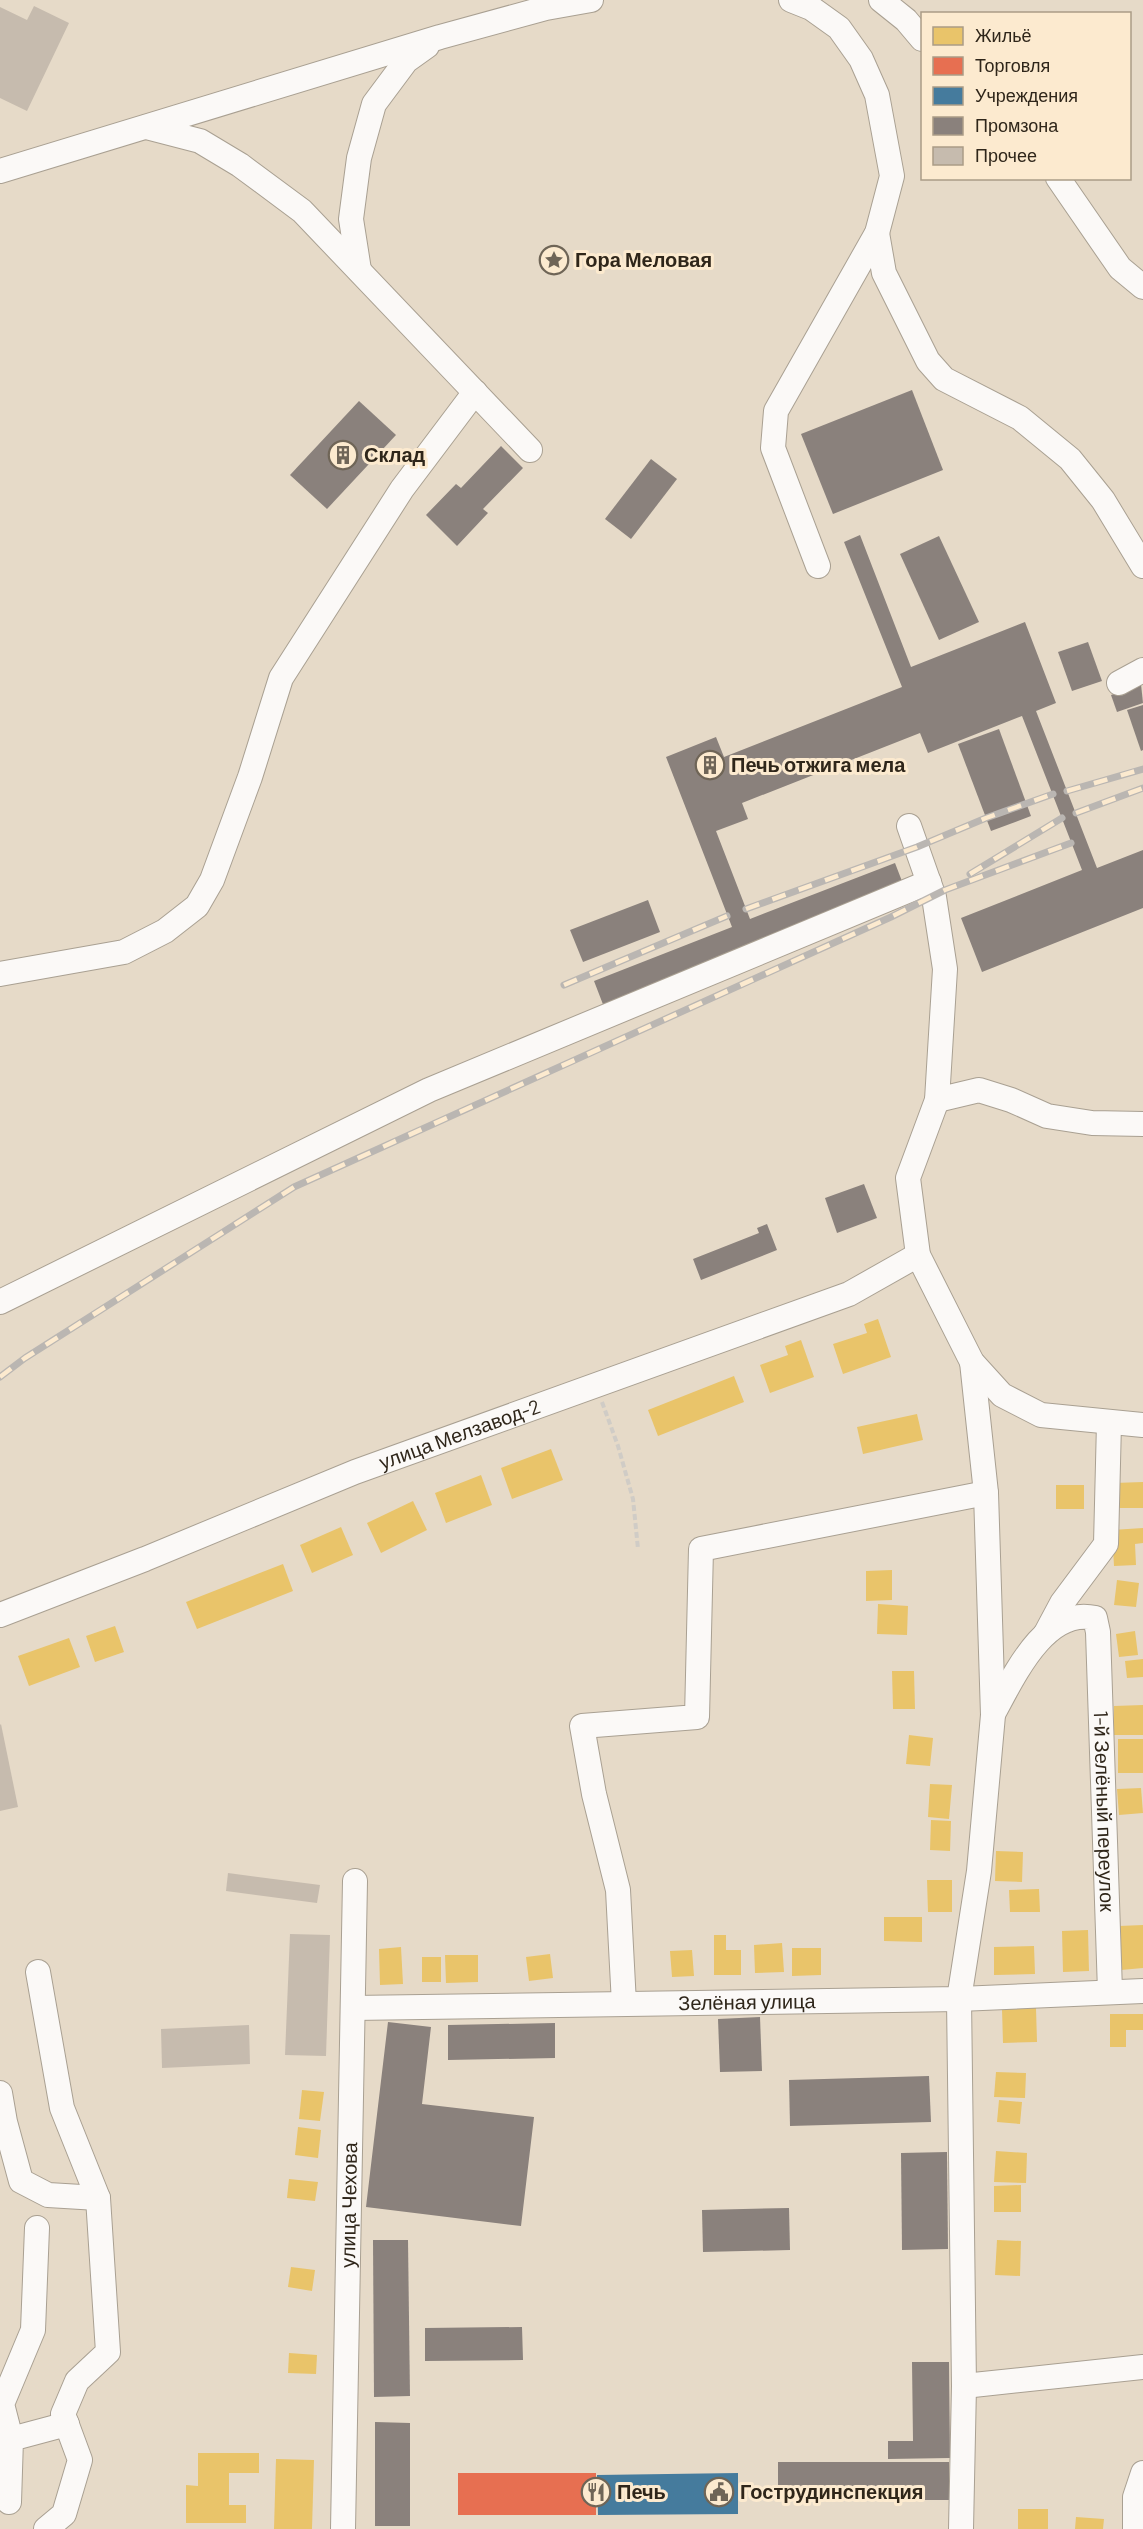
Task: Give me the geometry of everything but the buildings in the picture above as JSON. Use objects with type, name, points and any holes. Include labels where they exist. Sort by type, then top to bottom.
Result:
[{"type":"street","points":[[0,171],[440,37],[546,8],[591,0]]},
{"type":"street","points":[[791,0],[811,8],[839,28],[861,59],[877,95],[892,176],[877,233],[776,411],[773,448],[818,566]]},
{"type":"street","points":[[881,0],[906,20],[921,38]]},
{"type":"street","points":[[359,270],[351,219],[358,158],[374,104],[406,61],[440,37]]},
{"type":"street","points":[[145,127],[200,141],[240,165],[302,211],[530,450]]},
{"type":"street","points":[[1059,180],[1120,268],[1143,287]]},
{"type":"street","points":[[877,233],[884,273],[928,361],[944,379],[1020,418],[1070,459],[1103,500],[1143,566]]},
{"type":"street","points":[[0,974],[124,952],[165,931],[197,906],[213,880],[250,777],[281,678],[402,489],[475,392]]},
{"type":"street","points":[[1119,683],[1143,670]]},
{"type":"street","points":[[909,826],[934,897],[945,969],[937,1100],[908,1178],[918,1255],[972,1362],[1002,1395],[1041,1415],[1143,1425]]},
{"type":"street","points":[[0,1302],[429,1090],[929,882]]},
{"type":"street","points":[[937,1100],[979,1090],[1011,1100],[1047,1116],[1092,1123],[1143,1124]]},
{"type":"street","name":"улица Мелзавод-2","points":[[0,1615],[145,1559],[355,1472],[849,1294],[918,1255]]},
{"type":"street","points":[[960,2529],[964,2386],[959,1999],[979,1871],[993,1715],[986,1493],[972,1362]]},
{"type":"street","points":[[993,1715],[1019,1667],[1045,1635],[1062,1603],[1106,1544],[1109,1423]]},
{"type":"street","points":[[624,2004],[618,1890],[594,1794],[582,1726],[697,1716],[701,1549],[986,1493]]},
{"type":"street","name":"1-й Зелёный переулок","points":[[1045,1635],[1056,1624],[1084,1615],[1095,1618],[1098,1632],[1110,1991]]},
{"type":"street","name":"улица Чехова","points":[[343,2529],[355,1881]]},
{"type":"street","points":[[38,1972],[62,2108],[98,2198],[108,2352],[77,2381],[63,2414],[80,2460],[64,2514],[46,2529]]},
{"type":"street","name":"Зелёная улица","points":[[353,2008],[959,1999],[1143,1991]]},
{"type":"street","points":[[0,2093],[5,2122],[21,2181],[48,2195],[98,2198]]},
{"type":"street","points":[[9,2502],[11,2439],[2,2404],[33,2330],[37,2229]]},
{"type":"street","points":[[964,2386],[1143,2367]]},
{"type":"street","points":[[11,2439],[67,2424]]},
{"type":"street","points":[[1135,2529],[1135,2497],[1143,2473]]},
{"type":"path","points":[[598,1383],[602,1404],[618,1446],[633,1499],[638,1549]]},
{"type":"railway","points":[[1067,791],[1143,769]]},
{"type":"railway","points":[[1076,813],[1143,788]]},
{"type":"railway","points":[[746,909],[917,847],[986,818],[1053,794]]},
{"type":"railway","points":[[970,874],[1062,818]]},
{"type":"railway","points":[[0,1377],[25,1358],[294,1187],[891,917],[945,890],[1071,843]]},
{"type":"railway","points":[[564,985],[727,916]]},
{"type":"place","name":"Гора Меловая","points":[[554,260]]},
{"type":"place","name":"Склад","points":[[343,455]]},
{"type":"place","name":"Печь отжига мела","points":[[710,765]]},
{"type":"place","name":"Печь","points":[[596,2492]]},
{"type":"place","name":"Гострудинспекция","points":[[719,2492]]}]
